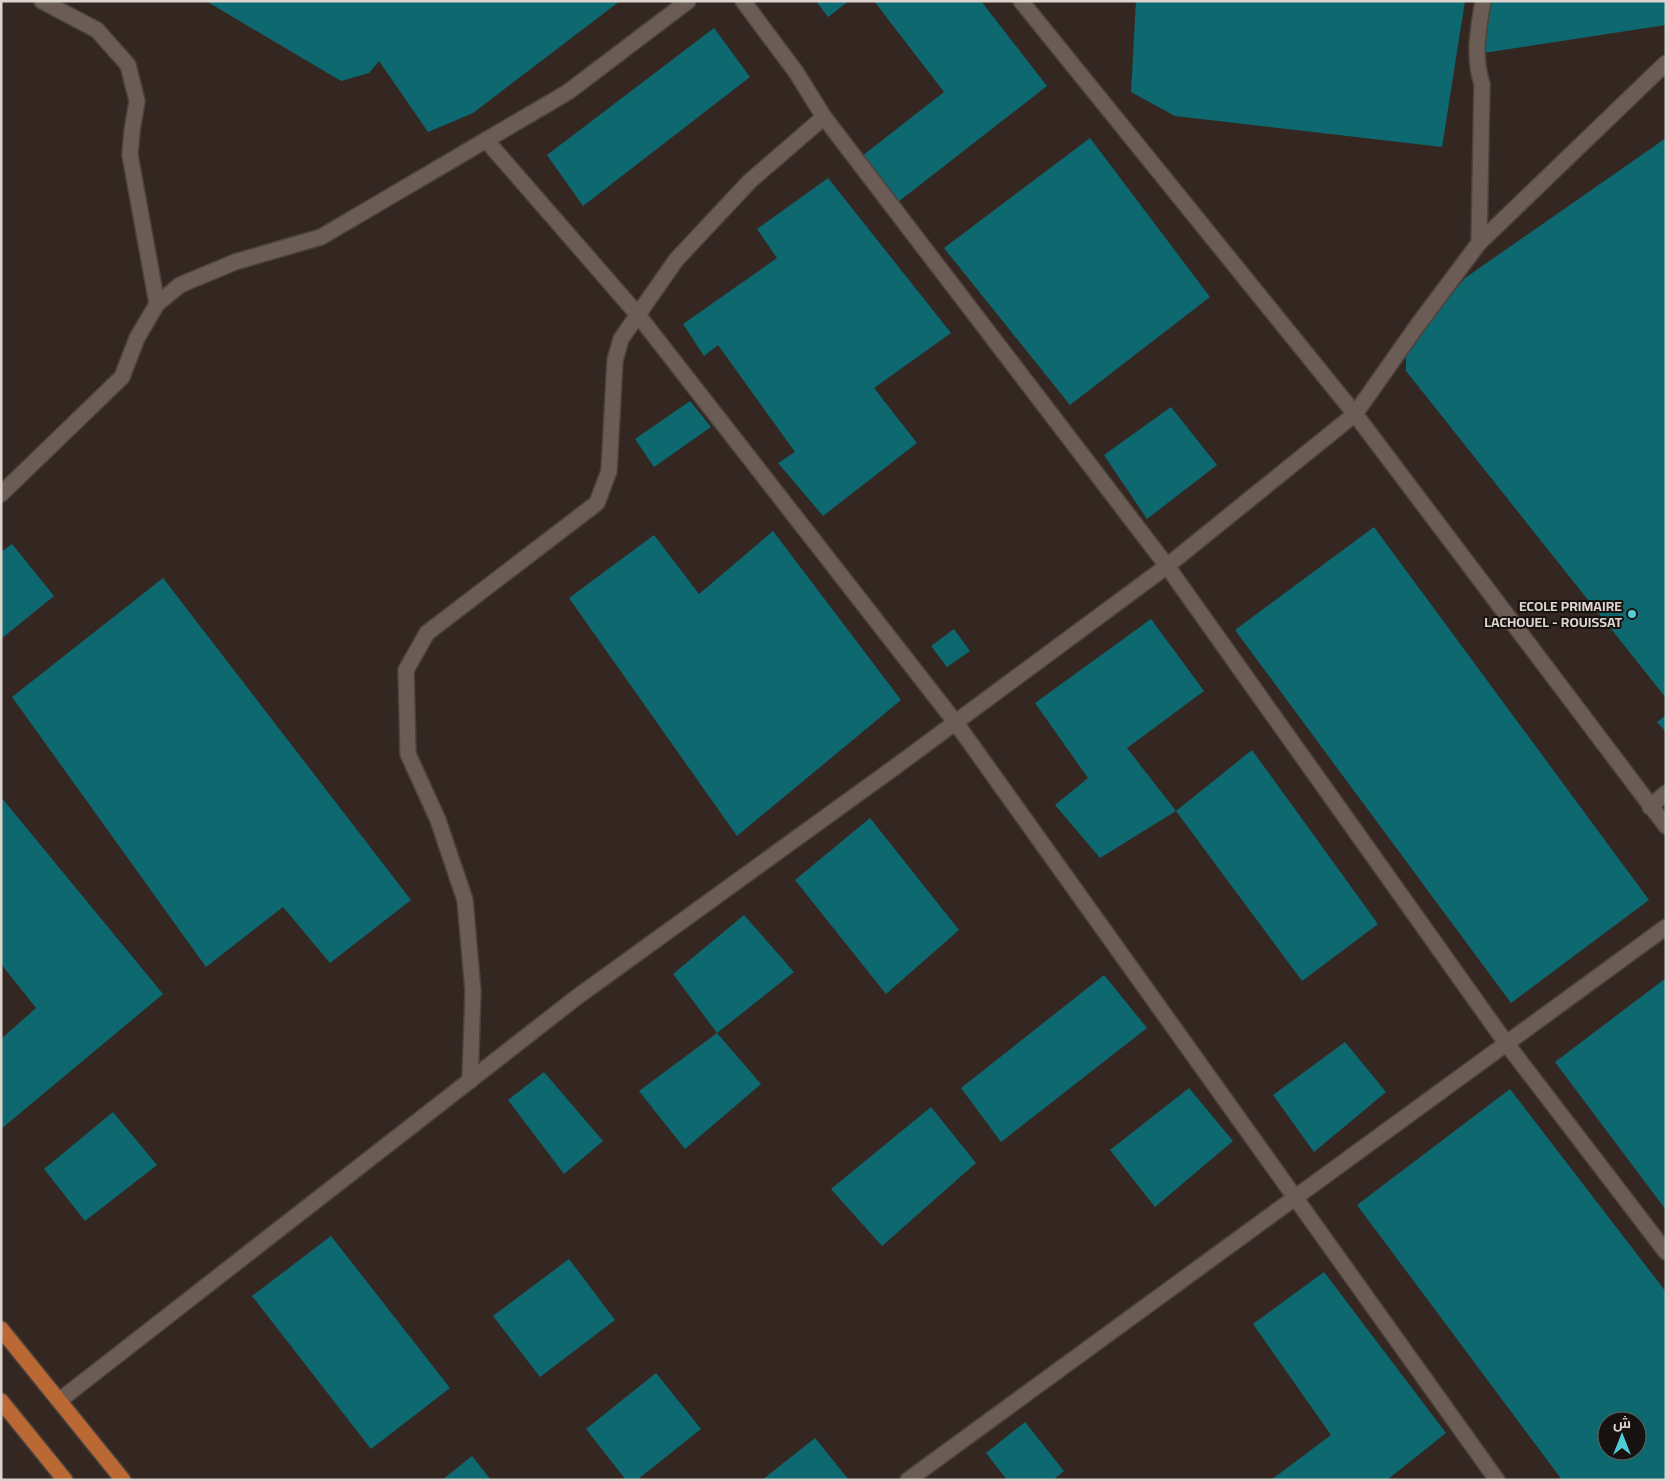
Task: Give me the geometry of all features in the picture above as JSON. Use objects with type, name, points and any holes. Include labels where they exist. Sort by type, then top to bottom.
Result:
[{"type":"main road","points":[[1,1329],[123,1480]]},
{"type":"main road","points":[[1,1401],[65,1480]]},
{"type":"street","points":[[42,1],[97,30],[128,65],[137,101],[130,155],[157,304]]},
{"type":"street","points":[[1,494],[122,377],[137,338],[157,304],[180,285],[235,262],[321,237],[568,92],[688,1]]},
{"type":"street","points":[[743,1],[796,72],[824,117],[1167,566],[1506,1043],[1666,1252]]},
{"type":"street","points":[[1021,1],[1355,414],[1666,826]]},
{"type":"street","points":[[1479,243],[1482,84],[1477,69],[1476,53],[1483,1]]},
{"type":"street","points":[[60,1400],[577,997],[956,723],[1167,566],[1355,414],[1479,243],[1666,64]]},
{"type":"street","points":[[470,1080],[473,991],[465,900],[438,820],[408,754],[406,670],[427,633],[597,503],[609,471],[613,429],[615,360],[621,339],[676,260],[743,188],[824,117]]},
{"type":"street","points":[[486,140],[638,314],[956,723],[1497,1480]]},
{"type":"street","points":[[1650,807],[1666,793]]},
{"type":"street","points":[[908,1480],[1666,927]]},
{"type":"building","points":[[206,1],[620,1],[473,113],[428,132],[379,61],[369,73],[341,81]]},
{"type":"building","points":[[816,1],[849,1],[828,17]]},
{"type":"building","points":[[874,1],[981,1],[1047,86],[898,202],[862,156],[944,92]]},
{"type":"building","points":[[1136,1],[1465,1],[1442,147],[1175,116],[1131,92]]},
{"type":"building","points":[[1491,1],[1666,1],[1666,25],[1483,53]]},
{"type":"building","points":[[714,28],[750,77],[583,206],[547,155]]},
{"type":"building","points":[[1090,138],[1210,297],[1070,405],[944,248]]},
{"type":"building","points":[[1666,138],[1666,698],[1406,371],[1406,348],[1465,278]]},
{"type":"building","points":[[828,178],[951,333],[874,388],[917,443],[823,516],[778,463],[795,452],[718,345],[704,356],[683,324],[777,258],[757,229]]},
{"type":"building","points":[[690,401],[711,427],[654,467],[635,439]]},
{"type":"building","points":[[1171,407],[1217,465],[1147,519],[1104,455]]},
{"type":"building","points":[[1374,527],[1649,900],[1511,1003],[1235,630]]},
{"type":"building","points":[[773,531],[901,700],[737,836],[569,598],[654,535],[699,594]]},
{"type":"building","points":[[12,544],[54,596],[1,639],[1,552]]},
{"type":"building","points":[[163,578],[411,900],[330,963],[283,907],[206,967],[12,697]]},
{"type":"building","points":[[1151,619],[1204,691],[1127,748],[1176,811],[1100,858],[1055,805],[1088,778],[1035,703]]},
{"type":"building","points":[[954,629],[970,651],[947,667],[931,646]]},
{"type":"building","points":[[1666,715],[1666,732],[1657,722]]},
{"type":"building","points":[[1252,750],[1378,924],[1302,981],[1176,811]]},
{"type":"building","points":[[1,797],[163,994],[1,1129],[1,1039],[36,1008],[1,964]]},
{"type":"building","points":[[870,818],[959,930],[886,994],[795,880]]},
{"type":"building","points":[[744,915],[794,972],[717,1033],[673,974]]},
{"type":"building","points":[[1104,975],[1147,1028],[1001,1142],[961,1088]]},
{"type":"building","points":[[1666,978],[1666,1210],[1555,1062]]},
{"type":"building","points":[[717,1033],[761,1084],[685,1149],[639,1091]]},
{"type":"building","points":[[1345,1042],[1386,1092],[1314,1152],[1273,1095]]},
{"type":"building","points":[[544,1072],[603,1141],[564,1174],[508,1100]]},
{"type":"building","points":[[1189,1088],[1233,1141],[1155,1207],[1110,1150]]},
{"type":"building","points":[[1510,1089],[1666,1292],[1666,1480],[1562,1480],[1357,1205]]},
{"type":"building","points":[[931,1107],[976,1163],[882,1246],[831,1189]]},
{"type":"building","points":[[113,1112],[157,1165],[85,1221],[44,1169]]},
{"type":"building","points":[[331,1236],[450,1388],[371,1449],[252,1296]]},
{"type":"building","points":[[569,1259],[615,1320],[540,1377],[493,1316]]},
{"type":"building","points":[[1324,1272],[1446,1433],[1387,1480],[1271,1480],[1331,1435],[1253,1324]]},
{"type":"building","points":[[656,1373],[701,1429],[637,1480],[626,1480],[586,1429]]},
{"type":"building","points":[[1025,1422],[1064,1471],[1053,1480],[1007,1480],[986,1453]]},
{"type":"building","points":[[815,1438],[849,1480],[762,1480]]},
{"type":"building","points":[[472,1456],[491,1480],[442,1480]]},
{"type":"place","name":"ECOLE PRIMAIRE LACHOUEL - ROUISSAT","points":[[1632,614]]}]
